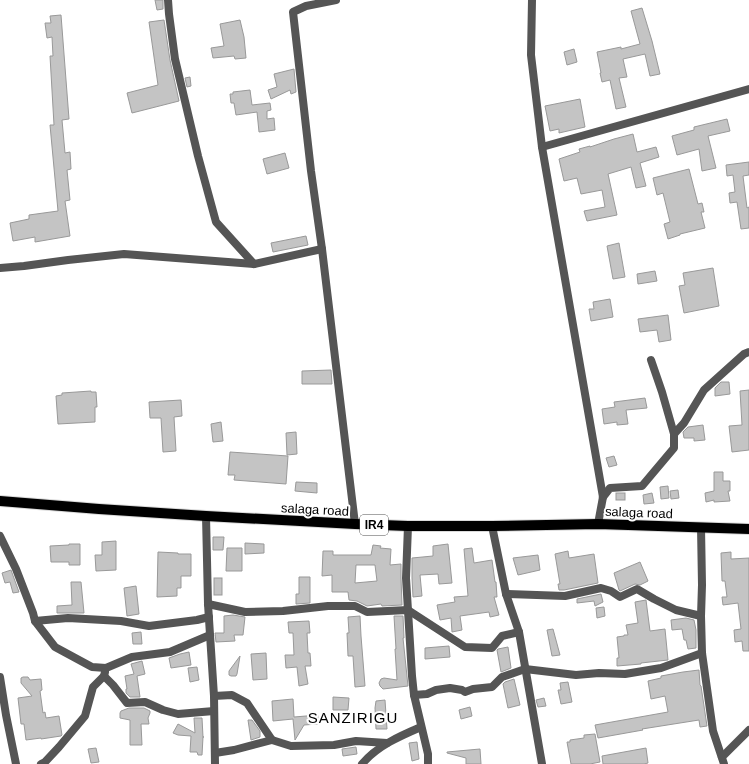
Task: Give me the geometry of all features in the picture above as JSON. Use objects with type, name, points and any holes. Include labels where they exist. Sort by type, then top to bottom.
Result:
[{"type":"main road","name":"salaga road","points":[[0,500],[99,509],[355,524],[408,526],[598,524],[749,529]]},
{"type":"street","points":[[168,0],[175,59],[198,156],[216,222],[254,264]]},
{"type":"street","points":[[336,0],[306,6],[293,12],[311,171],[355,524]]},
{"type":"street","points":[[532,0],[531,55],[542,147],[603,497],[598,524]]},
{"type":"street","points":[[542,147],[749,89]]},
{"type":"street","points":[[0,268],[124,254],[254,264],[322,250]]},
{"type":"street","points":[[674,434],[684,423],[704,390],[744,354],[749,352]]},
{"type":"street","points":[[603,497],[610,488],[642,486],[674,448],[674,434],[651,360]]},
{"type":"street","points":[[206,516],[208,604],[214,696],[215,764]]},
{"type":"street","points":[[408,526],[406,578],[412,676],[414,695],[428,754],[428,764]]},
{"type":"street","points":[[492,526],[506,594],[519,632],[542,764]]},
{"type":"street","points":[[701,528],[702,585],[700,616],[702,653],[713,731],[723,761]]},
{"type":"street","points":[[0,536],[16,569],[35,621],[55,647],[105,672],[127,704],[145,702],[163,710],[178,714],[214,711]]},
{"type":"street","points":[[506,594],[565,596],[601,588],[611,591],[620,597],[637,590],[676,610],[700,616]]},
{"type":"street","points":[[208,604],[245,612],[283,611],[328,606],[355,606],[367,612],[408,610],[465,647],[492,648],[502,636],[519,632]]},
{"type":"street","points":[[35,621],[68,618],[121,621],[150,626],[209,617]]},
{"type":"street","points":[[41,764],[45,762],[59,747],[85,716],[93,687],[105,672],[132,657],[170,652],[210,635]]},
{"type":"street","points":[[414,695],[427,694],[436,690],[450,688],[465,692],[473,689],[492,687],[502,677],[525,670],[576,675],[599,673],[625,674],[661,668],[702,653]]},
{"type":"street","points":[[0,677],[16,764]]},
{"type":"street","points":[[214,696],[232,695],[247,703],[272,740]]},
{"type":"street","points":[[362,764],[368,756],[387,743],[421,727]]},
{"type":"street","points":[[723,761],[749,730]]},
{"type":"street","points":[[214,753],[234,750],[272,740],[291,746],[334,745],[356,741],[387,743]]},
{"type":"building","points":[[155,0],[163,0],[163,9],[157,10]]},
{"type":"building","points":[[642,8],[660,74],[650,76],[645,54],[623,59],[627,77],[619,78],[626,107],[616,109],[610,80],[602,82],[597,52],[621,47],[621,49],[640,44],[631,11]]},
{"type":"building","points":[[61,15],[69,119],[62,120],[65,153],[70,152],[71,169],[67,170],[70,200],[65,201],[70,236],[35,242],[35,237],[13,241],[10,223],[29,219],[29,215],[58,211],[50,125],[54,125],[50,56],[53,56],[52,37],[47,38],[45,23],[51,23],[50,16]]},
{"type":"building","points":[[164,20],[170,60],[179,101],[132,113],[127,93],[158,85],[149,22]]},
{"type":"building","points":[[240,20],[244,37],[246,58],[235,59],[234,56],[213,58],[211,48],[224,46],[220,24]]},
{"type":"building","points":[[574,49],[577,62],[567,65],[564,52]]},
{"type":"building","points":[[294,69],[296,92],[291,94],[290,90],[271,99],[268,90],[277,87],[274,74]]},
{"type":"building","points":[[190,77],[191,86],[187,87],[185,78]]},
{"type":"building","points":[[250,90],[252,105],[270,103],[271,110],[267,111],[267,119],[274,118],[275,130],[259,132],[257,112],[236,115],[234,103],[231,103],[230,94],[233,94],[233,92]]},
{"type":"building","points":[[580,99],[585,127],[559,133],[559,129],[550,131],[545,106]]},
{"type":"building","points":[[727,119],[730,131],[708,136],[716,168],[702,171],[699,149],[677,155],[672,136],[694,130],[694,127]]},
{"type":"building","points":[[633,134],[637,152],[656,147],[659,157],[640,163],[646,186],[636,188],[631,167],[608,174],[617,215],[587,221],[584,211],[605,207],[602,190],[581,194],[577,178],[564,181],[559,159],[580,152],[579,149]]},
{"type":"building","points":[[285,153],[289,168],[267,174],[263,159]]},
{"type":"building","points":[[749,162],[749,175],[743,176],[747,208],[749,207],[749,228],[741,229],[737,202],[730,203],[729,193],[735,192],[733,175],[727,176],[726,165]]},
{"type":"building","points":[[689,169],[698,204],[702,203],[704,212],[701,212],[705,228],[680,234],[668,239],[664,224],[670,222],[663,193],[657,195],[653,178]]},
{"type":"building","points":[[306,236],[308,245],[273,252],[271,243]]},
{"type":"building","points":[[619,243],[625,277],[613,279],[607,246]]},
{"type":"building","points":[[713,268],[719,306],[684,313],[679,286],[685,285],[683,273]]},
{"type":"building","points":[[655,271],[657,281],[638,284],[637,274]]},
{"type":"building","points":[[610,299],[613,317],[591,321],[589,309],[594,309],[593,302]]},
{"type":"building","points":[[668,315],[671,340],[659,342],[657,330],[640,332],[638,319]]},
{"type":"building","points":[[331,370],[332,384],[302,384],[302,371]]},
{"type":"building","points":[[721,382],[729,382],[730,394],[715,396],[715,388]]},
{"type":"building","points":[[749,390],[749,450],[732,452],[729,426],[742,425],[740,391]]},
{"type":"building","points":[[96,392],[97,407],[95,407],[95,422],[58,424],[56,396],[62,395],[62,393]]},
{"type":"building","points":[[645,398],[647,408],[626,410],[628,424],[617,425],[617,422],[604,424],[602,409],[615,407],[614,402]]},
{"type":"building","points":[[181,400],[182,416],[174,417],[176,451],[163,452],[161,418],[150,418],[149,402]]},
{"type":"building","points":[[221,422],[223,441],[213,442],[211,424]]},
{"type":"building","points":[[703,425],[705,440],[694,441],[694,438],[684,438],[683,432],[688,427]]},
{"type":"building","points":[[296,432],[297,454],[287,455],[286,433]]},
{"type":"building","points":[[230,452],[288,456],[286,484],[234,480],[235,475],[228,475]]},
{"type":"building","points":[[614,456],[617,465],[609,467],[606,458]]},
{"type":"building","points":[[714,472],[723,472],[723,481],[730,481],[730,491],[728,491],[730,501],[714,502],[714,500],[706,502],[705,493],[714,491]]},
{"type":"building","points":[[296,482],[317,483],[317,493],[295,491]]},
{"type":"building","points":[[668,486],[669,498],[661,499],[660,487]]},
{"type":"building","points":[[678,490],[679,498],[671,499],[670,491]]},
{"type":"building","points":[[616,493],[625,493],[625,500],[616,500]]},
{"type":"building","points":[[652,493],[654,503],[644,504],[643,495]]},
{"type":"building","points":[[213,537],[224,537],[223,550],[213,550]]},
{"type":"building","points":[[116,541],[116,570],[96,571],[95,555],[102,555],[102,542]]},
{"type":"building","points":[[245,543],[264,544],[264,553],[245,554]]},
{"type":"building","points":[[80,544],[80,565],[69,565],[69,562],[51,562],[50,546]]},
{"type":"building","points":[[448,544],[452,583],[439,584],[438,574],[420,575],[422,596],[413,597],[412,558],[433,556],[433,546]]},
{"type":"building","points":[[373,545],[381,546],[380,548],[391,549],[390,565],[401,564],[402,605],[382,606],[381,604],[367,606],[357,601],[349,600],[348,592],[332,592],[332,575],[322,576],[323,551],[333,551],[333,555],[371,555]],"holes":[[[356,565],[375,565],[377,581],[355,583]]]},
{"type":"building","points":[[227,548],[242,548],[242,571],[226,571]]},
{"type":"building","points":[[472,548],[474,563],[492,560],[497,597],[494,597],[499,615],[490,617],[489,612],[460,616],[462,630],[452,632],[451,618],[440,620],[437,605],[455,602],[454,597],[468,596],[464,549]]},
{"type":"building","points":[[568,551],[569,558],[594,554],[598,583],[559,590],[558,584],[560,584],[555,554]]},
{"type":"building","points":[[158,552],[191,554],[191,576],[181,576],[181,588],[177,588],[177,596],[157,597]]},
{"type":"building","points":[[731,552],[731,559],[749,558],[749,651],[743,651],[742,641],[735,642],[734,630],[741,629],[738,603],[723,605],[722,597],[727,597],[725,581],[722,581],[721,553]]},
{"type":"building","points":[[538,555],[540,570],[518,575],[513,558]]},
{"type":"building","points":[[640,562],[648,581],[640,585],[635,584],[620,591],[614,573]]},
{"type":"building","points":[[11,570],[19,592],[13,593],[10,582],[5,583],[2,573]]},
{"type":"building","points":[[299,577],[310,577],[310,603],[296,604],[296,594],[299,594]]},
{"type":"building","points":[[214,578],[222,578],[222,595],[214,595]]},
{"type":"building","points":[[71,582],[81,582],[84,613],[57,613],[57,606],[72,605]]},
{"type":"building","points":[[136,586],[139,614],[127,616],[124,588]]},
{"type":"building","points":[[601,594],[603,602],[595,606],[594,601],[577,603],[577,599]]},
{"type":"building","points":[[646,600],[650,631],[665,629],[668,660],[617,666],[617,658],[619,658],[617,637],[628,635],[626,625],[638,623],[635,602]]},
{"type":"building","points":[[604,607],[605,616],[597,618],[596,608]]},
{"type":"building","points":[[233,615],[245,617],[243,635],[234,635],[235,641],[216,642],[215,633],[224,633],[224,616]]},
{"type":"building","points":[[360,616],[365,686],[355,687],[353,656],[348,656],[348,617]]},
{"type":"building","points":[[394,616],[403,616],[403,638],[408,686],[383,689],[379,683],[381,679],[397,680]]},
{"type":"building","points":[[686,618],[694,620],[696,630],[696,648],[688,649],[686,640],[684,640],[682,629],[672,630],[671,620]]},
{"type":"building","points":[[309,621],[310,633],[307,633],[308,653],[310,653],[311,666],[305,666],[308,684],[299,686],[297,667],[286,668],[285,655],[294,655],[293,633],[289,633],[288,622]]},
{"type":"building","points":[[553,629],[560,655],[552,656],[547,630]]},
{"type":"building","points":[[141,632],[142,644],[133,644],[132,633]]},
{"type":"building","points":[[449,646],[450,657],[425,659],[425,648]]},
{"type":"building","points":[[508,647],[511,668],[501,672],[497,650]]},
{"type":"building","points":[[189,652],[191,665],[171,668],[169,658]]},
{"type":"building","points":[[266,653],[267,679],[253,680],[251,654]]},
{"type":"building","points":[[240,656],[236,676],[229,675],[229,671]]},
{"type":"building","points":[[142,661],[145,674],[137,676],[140,697],[130,697],[126,693],[127,689],[125,676],[134,674],[131,664]]},
{"type":"building","points":[[197,667],[199,680],[190,682],[188,668]]},
{"type":"building","points":[[699,670],[707,726],[700,727],[699,720],[598,738],[595,725],[668,712],[665,696],[651,699],[648,681],[661,678],[661,676]]},
{"type":"building","points":[[28,677],[30,680],[41,679],[42,690],[40,691],[43,713],[45,712],[46,718],[59,716],[61,736],[26,740],[24,724],[21,724],[18,698],[32,696],[21,683],[21,678]]},
{"type":"building","points":[[514,679],[520,705],[508,708],[503,684]]},
{"type":"building","points":[[568,682],[572,702],[561,704],[558,690],[561,690],[560,683]]},
{"type":"building","points":[[333,697],[349,698],[348,710],[333,710]]},
{"type":"building","points":[[544,698],[546,706],[538,707],[536,700]]},
{"type":"building","points":[[293,699],[294,717],[318,715],[318,724],[304,725],[295,740],[293,719],[273,721],[272,701]]},
{"type":"building","points":[[385,700],[387,729],[376,729],[376,701]]},
{"type":"building","points":[[470,707],[472,716],[461,719],[459,710]]},
{"type":"building","points":[[129,708],[144,708],[150,711],[148,718],[149,724],[141,724],[142,745],[130,745],[130,720],[120,718],[121,711]]},
{"type":"building","points":[[194,718],[202,718],[202,755],[198,755],[197,752],[190,752],[191,736],[173,733],[178,724],[195,733]]},
{"type":"building","points":[[248,720],[252,720],[260,731],[260,737],[251,740]]},
{"type":"building","points":[[595,734],[600,762],[590,764],[571,764],[567,742],[570,742],[570,740],[584,738],[584,735]]},
{"type":"building","points":[[417,742],[419,759],[412,761],[409,743]]},
{"type":"building","points":[[356,747],[357,754],[343,756],[342,749]]},
{"type":"building","points":[[96,748],[99,762],[91,763],[88,749]]},
{"type":"building","points":[[646,748],[648,763],[603,764],[602,756]]},
{"type":"building","points":[[480,749],[481,764],[466,764],[466,758],[447,753],[447,752]]},
{"type":"district","name":"SANZIRIGU","points":[[353,718]]}]
